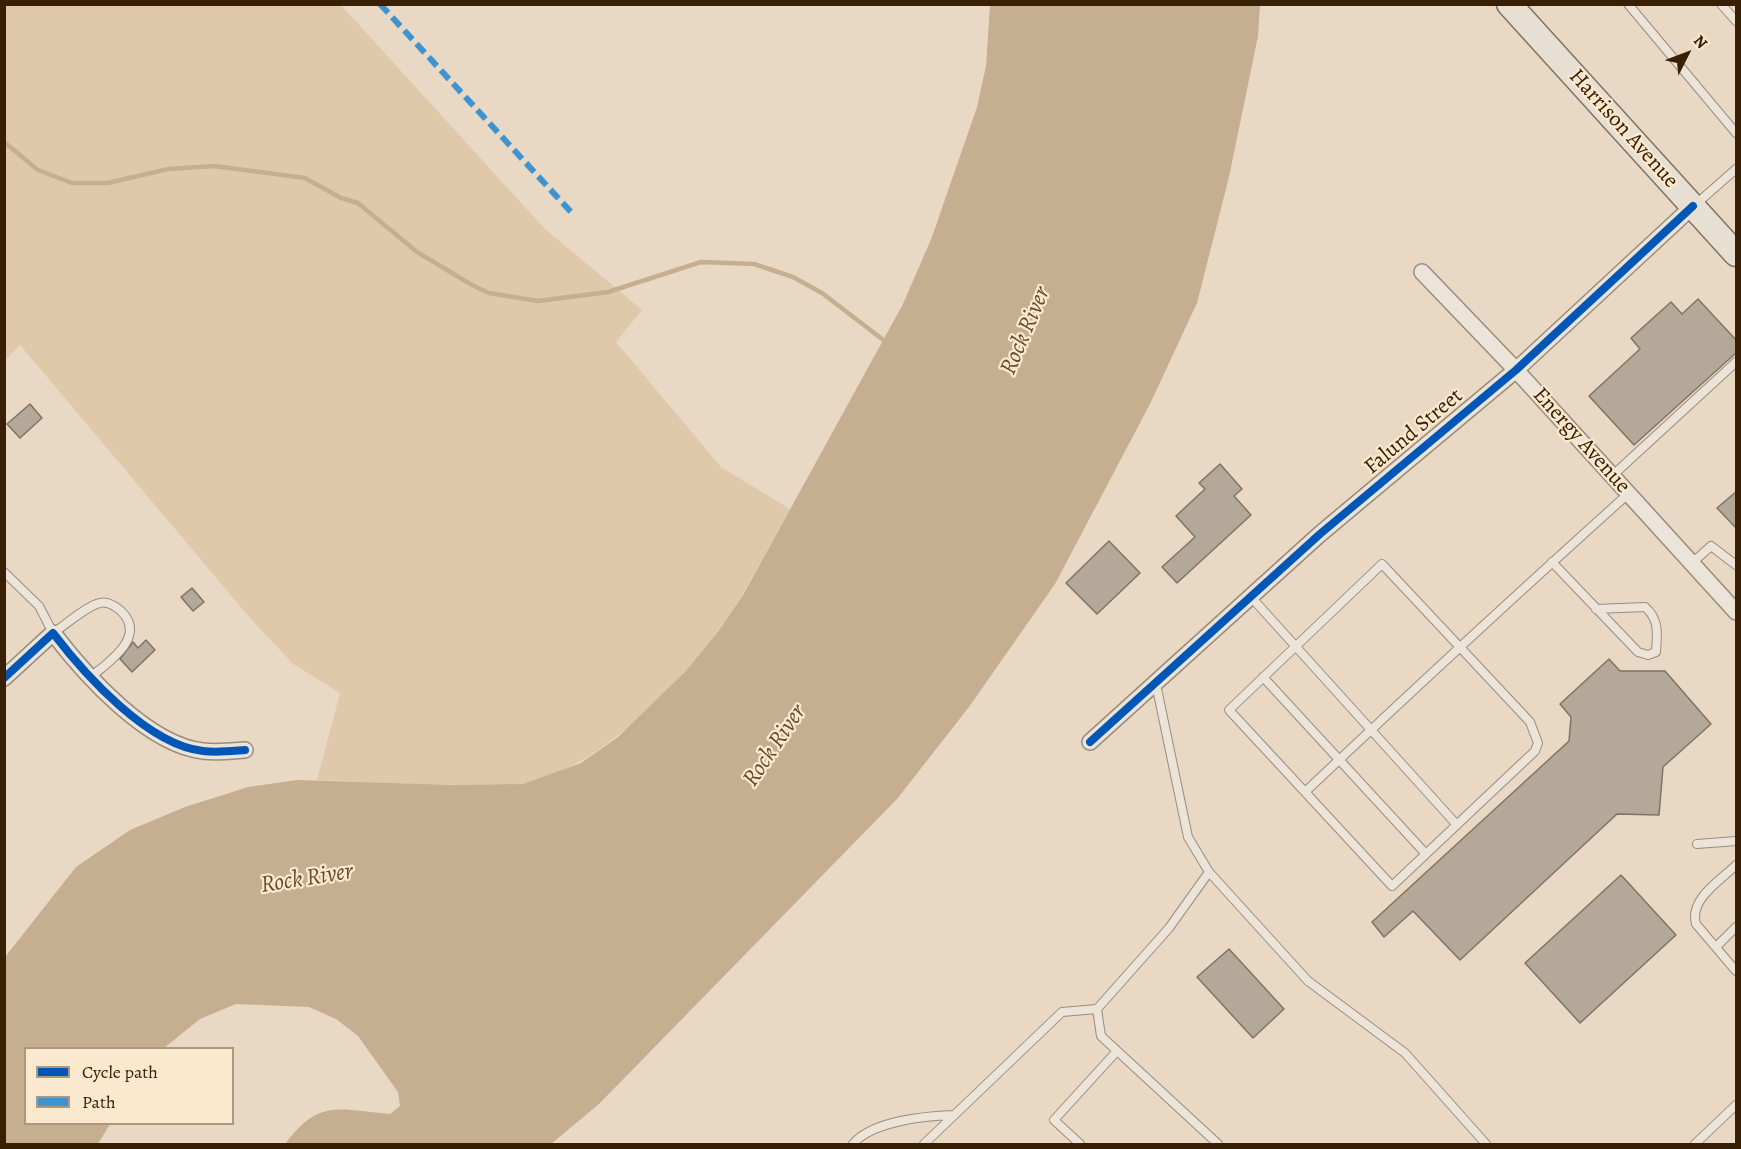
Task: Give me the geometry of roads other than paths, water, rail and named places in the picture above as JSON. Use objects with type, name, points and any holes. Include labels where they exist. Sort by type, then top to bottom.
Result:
[{"type":"main road","name":"Harrison Avenue","points":[[1509,4],[1737,254]]},
{"type":"street","name":"Falund Street","points":[[1090,742],[1320,534],[1516,370],[1693,206]]},
{"type":"street","name":"Energy Avenue","points":[[1422,273],[1516,370],[1737,612]]},
{"type":"street","points":[[4,678],[53,633],[92,676],[143,724],[175,744],[204,752],[245,750]]},
{"type":"lane","points":[[1628,4],[1737,133]]},
{"type":"lane","points":[[1721,4],[1737,21]]},
{"type":"lane","points":[[1693,206],[1737,169]]},
{"type":"lane","points":[[1612,476],[1737,362]]},
{"type":"lane","points":[[1305,792],[1459,647],[1628,494]]},
{"type":"lane","points":[[1692,563],[1712,546],[1737,565]]},
{"type":"lane","points":[[1552,562],[1596,609],[1638,652],[1648,655],[1656,652],[1657,625],[1654,615],[1645,607],[1596,609]]},
{"type":"lane","points":[[1382,564],[1459,647],[1530,722],[1538,743],[1535,751],[1392,886],[1229,710],[1382,564]]},
{"type":"lane","points":[[4,572],[39,606],[53,633],[99,603],[110,603],[122,612],[129,622],[131,632],[126,643],[92,676]]},
{"type":"lane","points":[[1251,597],[1457,825]]},
{"type":"lane","points":[[1263,677],[1426,854]]},
{"type":"lane","points":[[1156,684],[1188,837],[1209,872],[1308,981],[1405,1053],[1486,1144]]},
{"type":"lane","points":[[1696,844],[1737,841]]},
{"type":"lane","points":[[1737,865],[1694,908],[1696,924],[1737,971]]},
{"type":"lane","points":[[924,1144],[1062,1012],[1097,1009],[1169,928],[1209,872]]},
{"type":"lane","points":[[1716,947],[1737,927]]},
{"type":"lane","points":[[1097,1009],[1101,1036],[1218,1144]]},
{"type":"lane","points":[[1080,1144],[1054,1120],[1117,1051]]},
{"type":"lane","points":[[1695,1144],[1737,1105]]},
{"type":"lane","points":[[854,1144],[878,1127],[933,1115],[954,1114]]},
{"type":"water","name":"Rock River","points":[[990,5],[1260,5],[1258,36],[1229,177],[1197,303],[1150,404],[1055,584],[969,707],[897,799],[599,1104],[551,1144],[285,1144],[297,1129],[320,1113],[343,1110],[390,1114],[400,1106],[398,1092],[358,1036],[336,1019],[309,1007],[236,1004],[200,1019],[165,1047],[24,1047],[24,1125],[109,1125],[98,1144],[5,1144],[5,957],[76,867],[130,830],[185,807],[248,787],[297,780],[454,785],[523,784],[581,763],[618,737],[686,671],[718,632],[743,595],[903,304],[932,237],[977,107],[986,66]]},
{"type":"waterway","points":[[4,142],[38,170],[72,183],[108,183],[168,169],[214,166],[305,178],[341,198],[358,203],[417,252],[472,285],[489,293],[538,301],[608,292],[701,262],[754,264],[793,277],[822,293],[886,342]]}]
